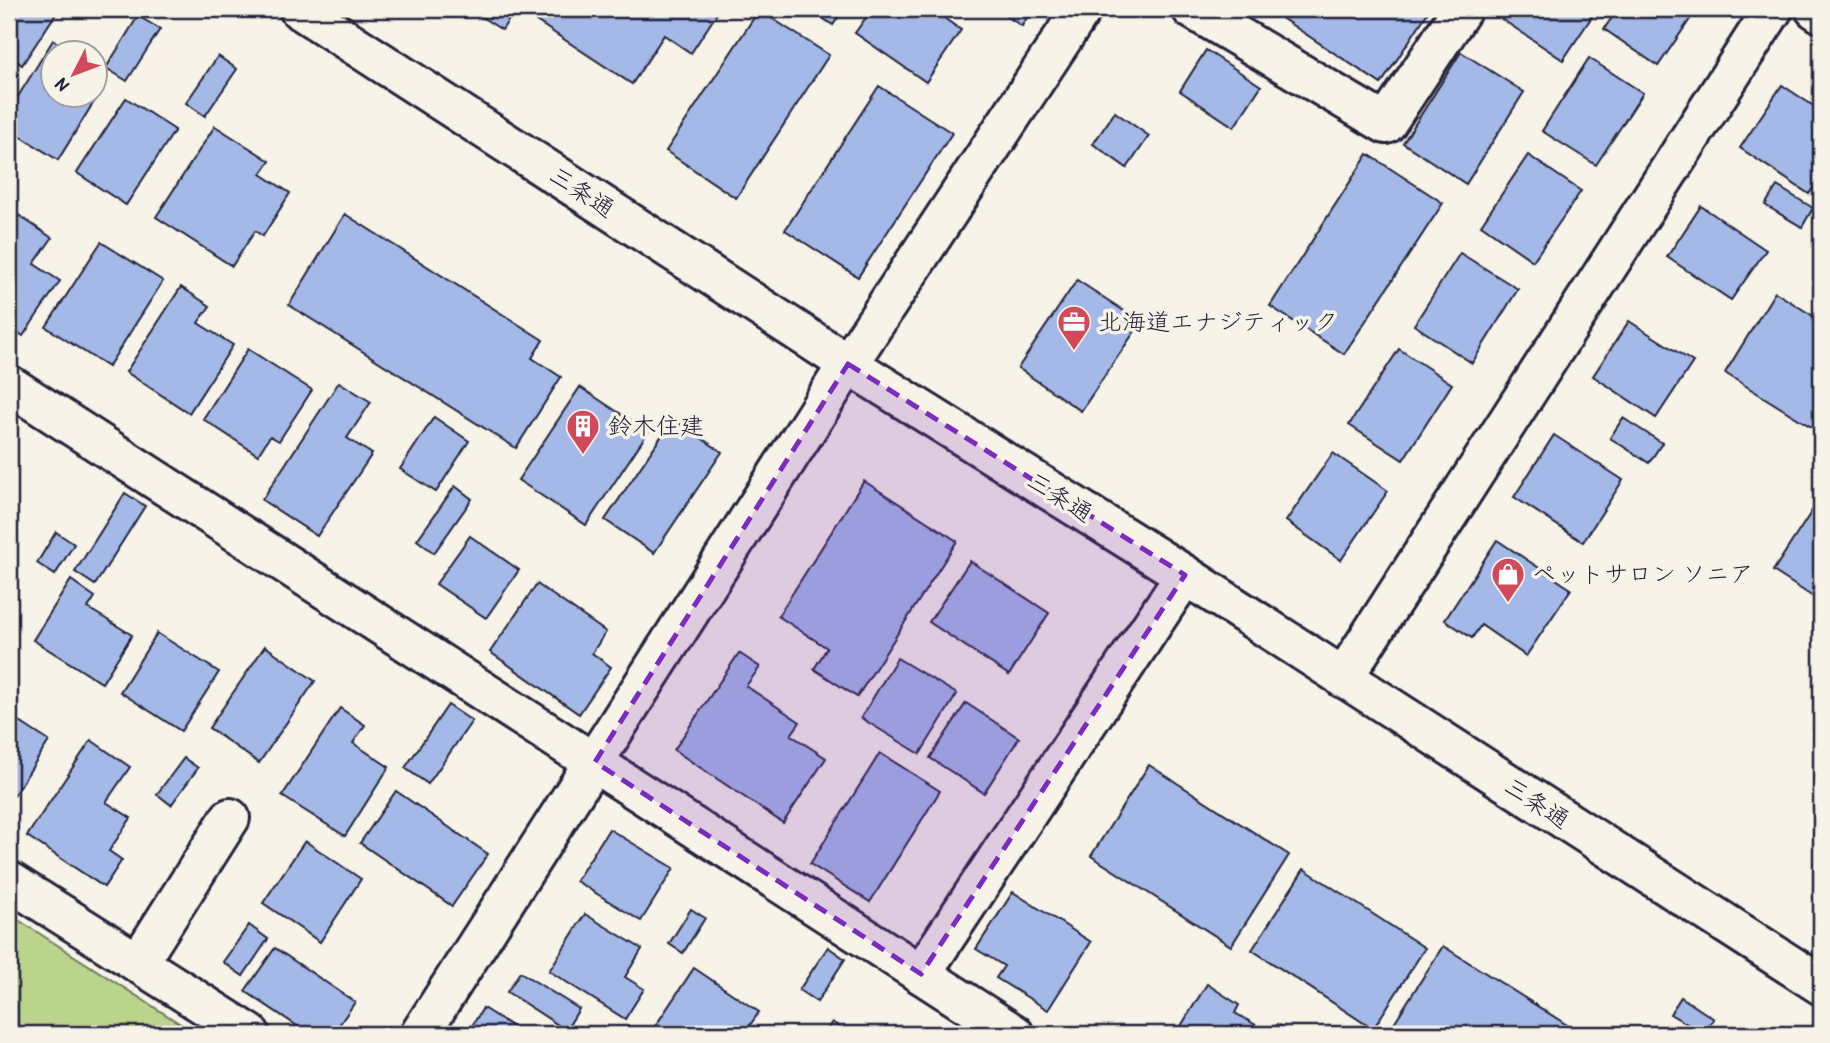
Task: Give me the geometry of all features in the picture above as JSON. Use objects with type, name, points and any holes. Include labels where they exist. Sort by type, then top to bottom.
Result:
[{"type":"street","name":"三条通","points":[[299,9],[848,365],[1185,575],[1821,985]]},
{"type":"street","points":[[420,1034],[848,365],[1082,9]]},
{"type":"street","points":[[1192,9],[1385,124],[1462,9]]},
{"type":"street","points":[[1343,678],[1773,9]]},
{"type":"street","points":[[1815,9],[1821,13]]},
{"type":"street","points":[[9,385],[1014,1034]]},
{"type":"street","points":[[921,974],[1185,575]]},
{"type":"street","points":[[138,963],[230,818]]},
{"type":"street","points":[[9,881],[250,1034]]},
{"type":"highlighted area","points":[[848,364],[1185,575],[921,974],[595,762]]},
{"type":"green space","points":[[9,914],[196,1034],[9,1034]]},
{"type":"building","points":[[9,9],[59,9],[22,65],[9,56]]},
{"type":"building","points":[[469,9],[516,9],[502,30]]},
{"type":"building","points":[[518,9],[720,9],[691,53],[664,35],[632,84]]},
{"type":"building","points":[[809,9],[844,9],[833,25]]},
{"type":"building","points":[[872,9],[931,9],[961,30],[926,82],[855,33]]},
{"type":"building","points":[[995,9],[1032,9],[1022,26]]},
{"type":"building","points":[[1268,9],[1430,9],[1381,84]]},
{"type":"building","points":[[1502,9],[1597,9],[1563,60],[1497,16]]},
{"type":"building","points":[[1618,9],[1697,9],[1658,66],[1604,29]]},
{"type":"building","points":[[759,10],[829,55],[736,198],[666,151]]},
{"type":"building","points":[[138,16],[160,29],[127,81],[108,69],[108,65]]},
{"type":"building","points":[[1206,50],[1261,86],[1234,127],[1180,91]]},
{"type":"building","points":[[1461,52],[1524,92],[1466,184],[1403,143]]},
{"type":"building","points":[[218,56],[237,69],[205,116],[186,103]]},
{"type":"building","points":[[1589,58],[1643,93],[1596,165],[1542,131]]},
{"type":"building","points":[[38,64],[38,108],[90,108],[58,160],[9,129],[9,111]]},
{"type":"building","points":[[1782,85],[1821,111],[1821,176],[1809,194],[1740,148]]},
{"type":"building","points":[[879,86],[952,133],[858,277],[785,230]]},
{"type":"building","points":[[126,98],[175,130],[126,205],[77,173]]},
{"type":"building","points":[[1115,112],[1149,136],[1127,168],[1093,144]]},
{"type":"building","points":[[215,126],[270,161],[261,174],[290,193],[263,236],[255,231],[232,266],[156,217]]},
{"type":"building","points":[[1368,154],[1443,203],[1344,354],[1270,306]]},
{"type":"building","points":[[1528,155],[1581,191],[1533,261],[1481,225]]},
{"type":"building","points":[[1777,186],[1813,208],[1802,227],[1765,205]]},
{"type":"building","points":[[1701,206],[1766,250],[1731,300],[1667,257]]},
{"type":"building","points":[[14,212],[52,238],[34,264],[60,281],[23,336],[9,327],[9,219]]},
{"type":"building","points":[[345,214],[543,340],[532,358],[561,377],[516,448],[289,305]]},
{"type":"building","points":[[101,242],[163,281],[108,367],[46,327]]},
{"type":"building","points":[[1460,253],[1518,289],[1472,363],[1414,325]]},
{"type":"building","name":"北海道エナジティック","points":[[1077,280],[1141,322],[1081,411],[1018,368]]},
{"type":"building","points":[[181,287],[210,306],[198,323],[233,345],[189,413],[126,372]]},
{"type":"building","points":[[1775,292],[1821,321],[1821,433],[1725,373]]},
{"type":"building","points":[[1629,321],[1693,362],[1656,418],[1593,376]]},
{"type":"building","points":[[248,349],[312,390],[279,441],[270,436],[258,455],[203,419]]},
{"type":"building","points":[[1399,349],[1452,384],[1403,460],[1349,425]]},
{"type":"building","points":[[339,382],[371,402],[347,438],[372,454],[317,536],[262,500]]},
{"type":"building","name":"鈴木住建","points":[[580,387],[648,432],[586,525],[518,480]]},
{"type":"building","points":[[434,417],[469,441],[436,492],[400,469]]},
{"type":"building","points":[[1623,418],[1662,443],[1649,463],[1610,438]]},
{"type":"building","points":[[673,419],[722,452],[654,553],[605,520]]},
{"type":"building","points":[[1554,435],[1623,480],[1583,542],[1514,497]]},
{"type":"building","points":[[1333,453],[1388,491],[1341,560],[1286,521]]},
{"type":"building","points":[[864,481],[957,541],[857,697],[814,669],[827,648],[778,616]]},
{"type":"building","points":[[455,486],[472,499],[434,553],[417,540]]},
{"type":"building","points":[[125,493],[145,506],[95,585],[75,572]]},
{"type":"building","points":[[1821,497],[1821,602],[1773,571]]},
{"type":"building","points":[[56,532],[74,544],[55,575],[37,563]]},
{"type":"building","points":[[470,536],[519,570],[486,618],[436,584]]},
{"type":"building","name":"ペットサロン ソニア","points":[[1497,540],[1571,589],[1526,656],[1481,625],[1472,638],[1445,620]]},
{"type":"building","points":[[970,561],[1049,613],[1009,675],[929,622]]},
{"type":"building","points":[[71,580],[95,597],[88,608],[132,635],[102,683],[33,640]]},
{"type":"building","points":[[537,584],[606,632],[592,653],[611,667],[579,714],[490,652]]},
{"type":"building","points":[[157,633],[219,672],[181,731],[120,692]]},
{"type":"building","points":[[265,646],[315,681],[259,763],[209,728]]},
{"type":"building","points":[[739,653],[760,667],[746,686],[800,722],[791,735],[826,758],[783,823],[674,750]]},
{"type":"building","points":[[897,658],[957,694],[920,754],[861,718]]},
{"type":"building","points":[[966,703],[1019,738],[984,793],[930,758]]},
{"type":"building","points":[[448,705],[472,721],[428,784],[405,768]]},
{"type":"building","points":[[340,708],[365,725],[353,743],[389,767],[345,836],[282,796]]},
{"type":"building","points":[[9,715],[49,741],[9,803]]},
{"type":"building","points":[[91,740],[130,767],[106,802],[131,818],[109,851],[122,860],[104,887],[27,836]]},
{"type":"building","points":[[880,753],[940,791],[870,902],[810,864]]},
{"type":"building","points":[[184,758],[198,768],[171,805],[157,794]]},
{"type":"building","points":[[1149,765],[1289,855],[1231,946],[1091,856]]},
{"type":"building","points":[[396,791],[488,854],[452,906],[360,843]]},
{"type":"building","points":[[609,829],[674,868],[641,921],[576,881]]},
{"type":"building","points":[[305,841],[361,879],[320,942],[263,903]]},
{"type":"building","points":[[1304,869],[1425,948],[1373,1029],[1252,950]]},
{"type":"building","points":[[1013,892],[1091,942],[1048,1010],[996,978],[1004,966],[976,949]]},
{"type":"building","points":[[691,909],[705,918],[683,953],[669,944]]},
{"type":"building","points":[[585,914],[642,949],[625,977],[644,989],[625,1019],[549,971]]},
{"type":"building","points":[[249,925],[268,939],[243,976],[223,962]]},
{"type":"building","points":[[1443,946],[1575,1030],[1573,1034],[1387,1034]]},
{"type":"building","points":[[828,947],[845,959],[817,1002],[799,990]]},
{"type":"building","points":[[275,948],[355,1002],[333,1034],[309,1034],[245,991]]},
{"type":"building","points":[[694,968],[759,1012],[744,1034],[664,1034],[654,1028]]},
{"type":"building","points":[[520,972],[579,1009],[566,1030],[507,992]]},
{"type":"building","points":[[1207,984],[1239,1005],[1235,1013],[1256,1025],[1250,1034],[1176,1034]]},
{"type":"building","points":[[1681,997],[1714,1019],[1704,1034],[1670,1014]]},
{"type":"building","points":[[483,1008],[524,1034],[467,1034]]},
{"type":"building","points":[[832,1022],[850,1034],[824,1034]]},
{"type":"building","points":[[1277,1024],[1295,1034],[1271,1034]]},
{"type":"place","name":"北海道エナジティック","points":[[1074,352]]},
{"type":"place","name":"鈴木住建","points":[[583,456]]},
{"type":"place","name":"ペットサロン ソニア","points":[[1508,604]]}]
